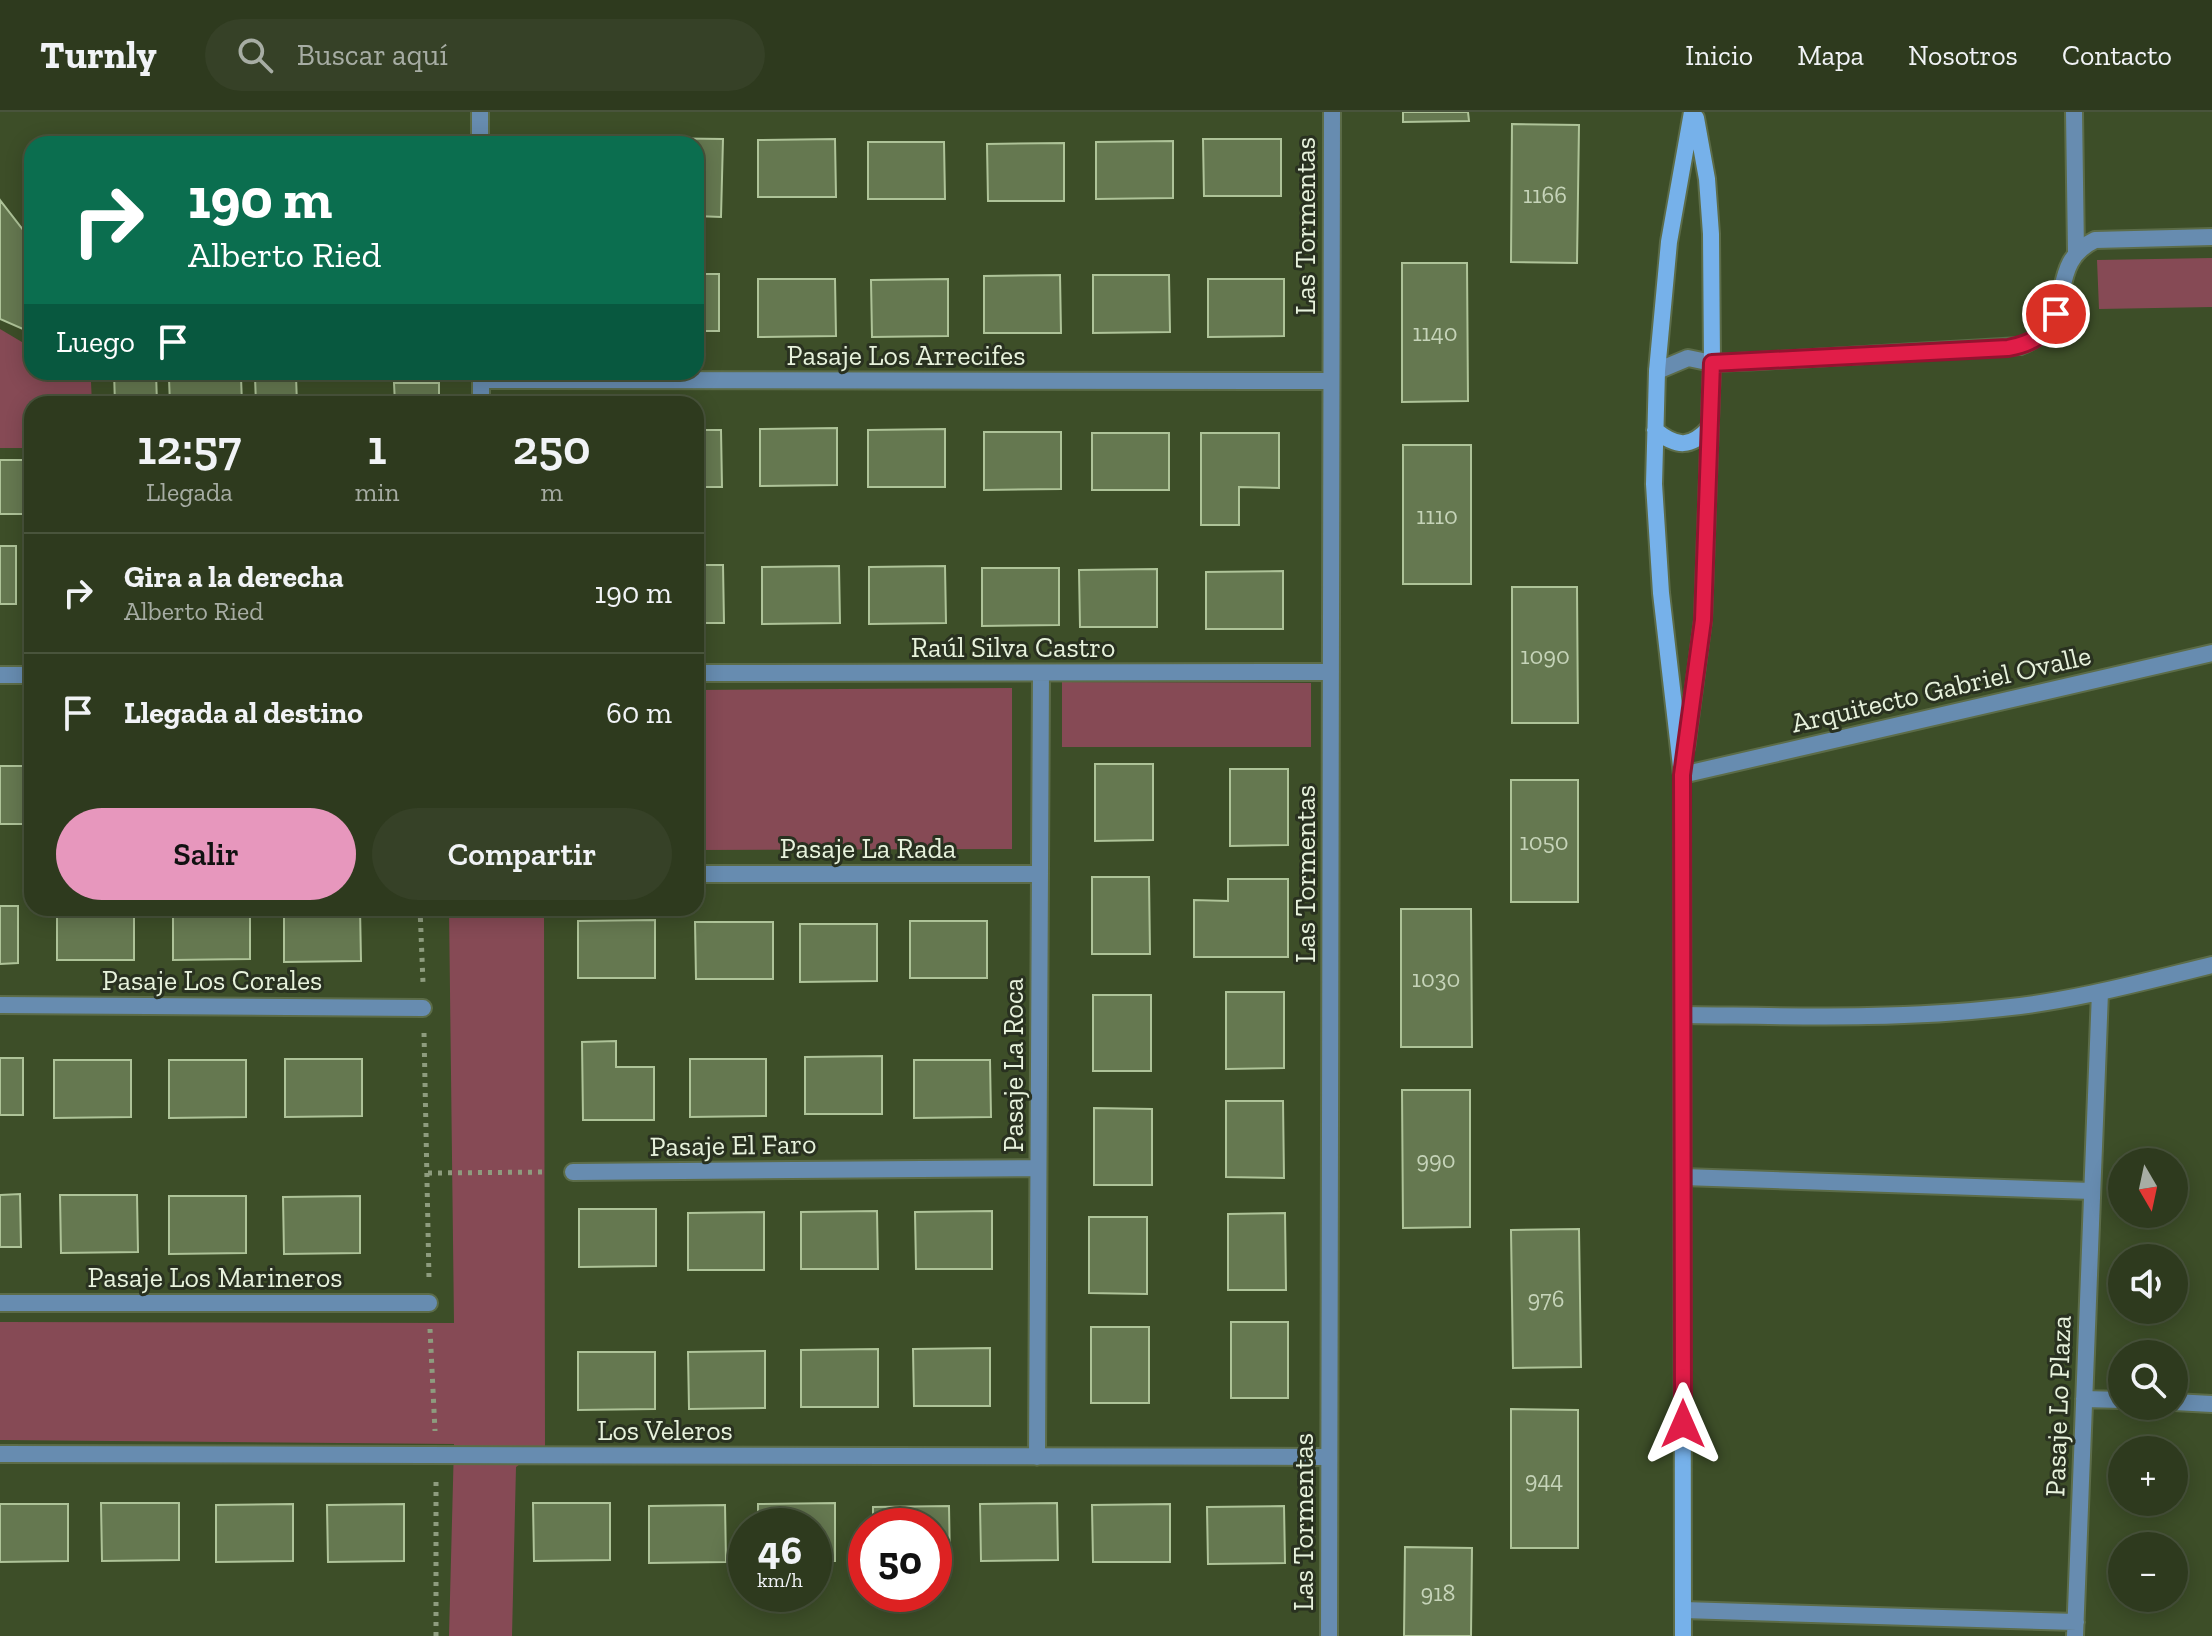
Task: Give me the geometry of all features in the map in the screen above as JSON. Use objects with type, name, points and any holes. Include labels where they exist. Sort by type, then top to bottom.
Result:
[{"type":"main road","points":[[1682,775],[1703,620],[1712,363],[1711,234],[1707,179],[1694,112]]},
{"type":"main road","points":[[1683,1636],[1682,775],[1656,539],[1655,430],[1669,242],[1694,112]]},
{"type":"main road","points":[[1655,430],[1667,439],[1689,444],[1710,427]]},
{"type":"street","points":[[480,112],[480,136]]},
{"type":"street","name":"Las Tormentas","points":[[1329,1636],[1332,112]]},
{"type":"street","points":[[1657,371],[1688,358],[1712,363],[2020,346],[2032,341],[2051,325],[2067,269],[2076,252],[2074,112]]},
{"type":"street","points":[[2076,252],[2095,240],[2212,237]]},
{"type":"street","name":"Pasaje Los Arrecifes","points":[[704,377],[1331,381]]},
{"type":"street","name":"Arquitecto Gabriel Ovalle","points":[[1682,775],[2212,653]]},
{"type":"street","name":"Raúl Silva Castro","points":[[704,673],[1331,672]]},
{"type":"street","name":"Pasaje La Roca","points":[[1037,1457],[1041,673]]},
{"type":"street","points":[[0,675],[24,675]]},
{"type":"street","name":"Pasaje La Rada","points":[[704,874],[1040,874]]},
{"type":"street","points":[[1683,1015],[1955,1013],[2100,992],[2212,965]]},
{"type":"street","name":"Pasaje Lo Plaza","points":[[1683,1610],[2075,1629],[2100,992]]},
{"type":"street","name":"Pasaje Los Corales","points":[[0,1005],[423,1008]]},
{"type":"street","name":"Pasaje El Faro","points":[[573,1172],[1038,1168]]},
{"type":"street","points":[[1683,1177],[2092,1191]]},
{"type":"street","name":"Pasaje Los Marineros","points":[[0,1303],[429,1303]]},
{"type":"street","points":[[2084,1399],[2108,1400]]},
{"type":"street","points":[[2188,1403],[2212,1404]]},
{"type":"street","name":"Los Veleros","points":[[0,1454],[1329,1457]]},
{"type":"path","points":[[420,916],[429,1303],[436,1455],[436,1636]]},
{"type":"path","points":[[428,1173],[573,1172]]},
{"type":"shaded area","points":[[2212,258],[2212,307],[2099,309],[2097,260]]},
{"type":"shaded area","points":[[0,329],[24,343],[24,380],[88,380],[91,382],[92,396],[24,396],[24,448],[0,448]]},
{"type":"shaded area","points":[[1062,682],[1311,683],[1311,747],[1062,747]]},
{"type":"shaded area","points":[[1012,688],[1012,849],[704,850],[704,690]]},
{"type":"shaded area","points":[[449,916],[544,916],[545,1446],[516,1467],[512,1636],[449,1636],[454,1444],[0,1440],[0,1322],[454,1323]]},
{"type":"building","points":[[1403,112],[1468,112],[1469,121],[1403,122]]},
{"type":"building","points":[[1512,124],[1579,125],[1577,263],[1511,262]]},
{"type":"building","points":[[704,139],[723,139],[721,217],[704,216]]},
{"type":"building","points":[[835,139],[836,197],[758,197],[758,140]]},
{"type":"building","points":[[1203,139],[1281,139],[1281,196],[1204,196]]},
{"type":"building","points":[[1173,141],[1173,198],[1096,199],[1096,142]]},
{"type":"building","points":[[868,142],[944,142],[945,199],[868,199]]},
{"type":"building","points":[[1064,143],[1064,201],[988,201],[987,144]]},
{"type":"building","points":[[0,200],[24,231],[24,330],[0,319]]},
{"type":"building","points":[[1402,263],[1467,263],[1468,401],[1402,402]]},
{"type":"building","points":[[704,274],[719,274],[719,331],[704,331]]},
{"type":"building","points":[[1060,275],[1061,333],[984,333],[984,276]]},
{"type":"building","points":[[1093,275],[1169,275],[1170,332],[1093,333]]},
{"type":"building","points":[[758,279],[835,279],[836,336],[758,337]]},
{"type":"building","points":[[948,279],[948,336],[872,337],[871,280]]},
{"type":"building","points":[[1208,279],[1284,279],[1284,336],[1208,337]]},
{"type":"building","points":[[114,380],[156,380],[157,396],[115,396]]},
{"type":"building","points":[[169,380],[241,380],[242,396],[170,396]]},
{"type":"building","points":[[255,380],[296,380],[297,396],[256,396]]},
{"type":"building","points":[[394,383],[439,383],[439,396],[395,396]]},
{"type":"building","points":[[837,428],[837,485],[760,486],[760,429]]},
{"type":"building","points":[[945,429],[945,487],[868,487],[868,430]]},
{"type":"building","points":[[704,430],[721,430],[722,487],[704,487]]},
{"type":"building","points":[[984,432],[1061,432],[1061,489],[984,490]]},
{"type":"building","points":[[1092,433],[1169,433],[1169,490],[1092,490]]},
{"type":"building","points":[[1201,433],[1279,433],[1279,488],[1239,487],[1239,525],[1201,525]]},
{"type":"building","points":[[1403,445],[1471,445],[1471,584],[1403,584]]},
{"type":"building","points":[[0,460],[24,460],[24,514],[0,514]]},
{"type":"building","points":[[0,546],[16,546],[16,604],[0,604]]},
{"type":"building","points":[[704,565],[723,565],[724,623],[704,623]]},
{"type":"building","points":[[839,566],[840,623],[762,624],[762,567]]},
{"type":"building","points":[[945,566],[946,623],[869,624],[869,567]]},
{"type":"building","points":[[982,568],[1059,568],[1059,625],[982,626]]},
{"type":"building","points":[[1157,569],[1157,627],[1080,627],[1079,570]]},
{"type":"building","points":[[1283,571],[1283,629],[1206,629],[1206,572]]},
{"type":"building","points":[[1512,587],[1577,587],[1578,723],[1512,723]]},
{"type":"building","points":[[1095,764],[1153,764],[1153,840],[1095,841]]},
{"type":"building","points":[[0,766],[24,766],[24,824],[0,824]]},
{"type":"building","points":[[1230,769],[1288,769],[1288,845],[1230,846]]},
{"type":"building","points":[[1511,780],[1578,780],[1578,902],[1511,902]]},
{"type":"building","points":[[1092,877],[1149,877],[1150,954],[1092,954]]},
{"type":"building","points":[[1228,879],[1288,879],[1288,957],[1194,957],[1194,900],[1228,901]]},
{"type":"building","points":[[0,906],[18,906],[18,963],[0,964]]},
{"type":"building","points":[[1401,909],[1471,909],[1472,1047],[1401,1047]]},
{"type":"building","points":[[57,916],[134,916],[134,960],[57,960]]},
{"type":"building","points":[[173,916],[250,916],[250,959],[173,960]]},
{"type":"building","points":[[284,916],[360,916],[361,961],[284,962]]},
{"type":"building","points":[[655,920],[655,978],[578,978],[578,921]]},
{"type":"building","points":[[910,921],[987,921],[987,978],[910,978]]},
{"type":"building","points":[[695,922],[773,922],[773,979],[696,979]]},
{"type":"building","points":[[800,924],[877,924],[877,981],[800,982]]},
{"type":"building","points":[[1226,992],[1284,992],[1284,1068],[1226,1069]]},
{"type":"building","points":[[1093,995],[1151,995],[1151,1071],[1093,1071]]},
{"type":"building","points":[[616,1041],[616,1067],[654,1067],[654,1120],[583,1120],[582,1042]]},
{"type":"building","points":[[882,1056],[882,1114],[805,1114],[805,1057]]},
{"type":"building","points":[[0,1058],[23,1058],[23,1115],[0,1115]]},
{"type":"building","points":[[285,1059],[362,1059],[362,1116],[285,1117]]},
{"type":"building","points":[[690,1059],[766,1059],[766,1116],[690,1117]]},
{"type":"building","points":[[54,1060],[131,1060],[131,1117],[54,1118]]},
{"type":"building","points":[[169,1060],[246,1060],[246,1117],[169,1118]]},
{"type":"building","points":[[914,1060],[990,1060],[991,1117],[914,1118]]},
{"type":"building","points":[[1402,1090],[1470,1090],[1470,1227],[1403,1228]]},
{"type":"building","points":[[1226,1101],[1283,1101],[1284,1178],[1226,1177]]},
{"type":"building","points":[[1094,1108],[1152,1109],[1152,1185],[1094,1185]]},
{"type":"building","points":[[20,1194],[21,1247],[0,1247],[0,1195]]},
{"type":"building","points":[[60,1195],[137,1195],[138,1252],[61,1253]]},
{"type":"building","points":[[169,1196],[246,1196],[246,1253],[169,1254]]},
{"type":"building","points":[[360,1196],[360,1253],[284,1254],[283,1197]]},
{"type":"building","points":[[579,1209],[656,1209],[656,1266],[579,1267]]},
{"type":"building","points":[[877,1211],[878,1269],[801,1269],[801,1212]]},
{"type":"building","points":[[992,1211],[992,1269],[916,1269],[915,1212]]},
{"type":"building","points":[[764,1212],[764,1270],[688,1270],[688,1213]]},
{"type":"building","points":[[1285,1213],[1286,1290],[1228,1290],[1228,1214]]},
{"type":"building","points":[[1089,1217],[1147,1217],[1147,1294],[1089,1293]]},
{"type":"building","points":[[1579,1229],[1581,1367],[1513,1368],[1511,1230]]},
{"type":"building","points":[[1231,1322],[1288,1322],[1288,1398],[1231,1398]]},
{"type":"building","points":[[1091,1327],[1149,1327],[1149,1403],[1091,1403]]},
{"type":"building","points":[[990,1348],[990,1406],[914,1406],[913,1349]]},
{"type":"building","points":[[878,1349],[878,1407],[801,1407],[801,1350]]},
{"type":"building","points":[[765,1351],[765,1408],[689,1409],[688,1352]]},
{"type":"building","points":[[578,1352],[655,1352],[655,1409],[578,1410]]},
{"type":"building","points":[[1511,1409],[1578,1410],[1578,1548],[1511,1548]]},
{"type":"building","points":[[101,1503],[179,1503],[179,1560],[102,1561]]},
{"type":"building","points":[[533,1503],[610,1503],[610,1560],[534,1561]]},
{"type":"building","points":[[835,1503],[835,1561],[832,1561],[832,1508],[758,1508],[758,1504]]},
{"type":"building","points":[[1057,1503],[1058,1560],[981,1561],[980,1504]]},
{"type":"building","points":[[0,1504],[68,1504],[68,1561],[0,1562]]},
{"type":"building","points":[[293,1504],[293,1561],[216,1562],[216,1505]]},
{"type":"building","points":[[404,1504],[404,1561],[328,1562],[327,1505]]},
{"type":"building","points":[[1170,1504],[1170,1562],[1093,1562],[1092,1505]]},
{"type":"building","points":[[725,1505],[726,1562],[649,1563],[649,1506]]},
{"type":"building","points":[[949,1506],[949,1508],[873,1508]]},
{"type":"building","points":[[1284,1506],[1285,1563],[1208,1564],[1207,1507]]},
{"type":"building","points":[[1405,1547],[1472,1548],[1471,1636],[1404,1636]]},
{"type":"route","points":[[1683,1424],[1682,775],[1703,620],[1712,363],[2008,348],[2020,346],[2043,334],[2056,314]]}]
